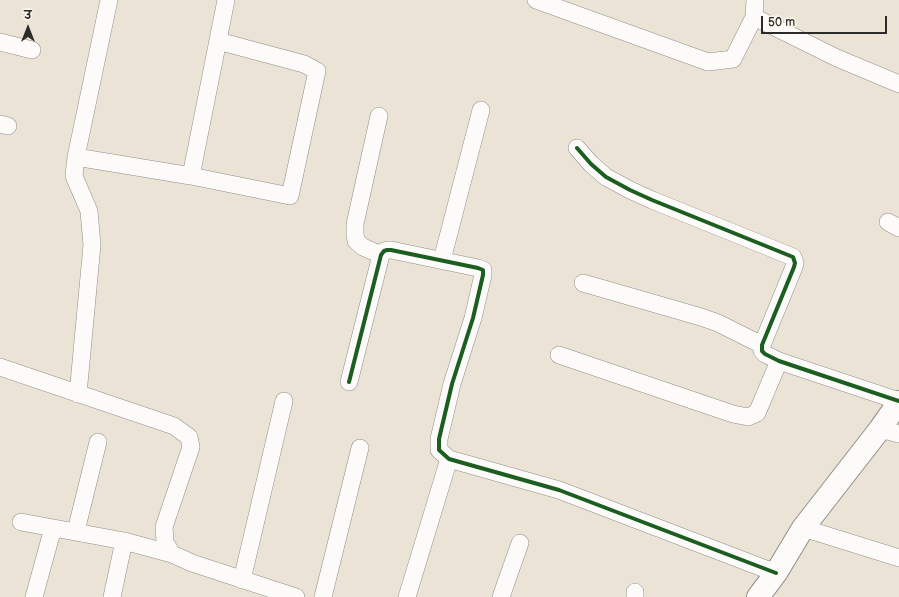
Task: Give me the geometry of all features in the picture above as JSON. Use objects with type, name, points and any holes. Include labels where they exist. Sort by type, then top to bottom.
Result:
[{"type":"street","points":[[78,394],[92,245],[89,211],[74,176],[76,157],[109,0]]},
{"type":"street","points":[[191,176],[226,0]]},
{"type":"street","points":[[536,0],[708,62],[733,59],[754,8],[837,58],[899,84]]},
{"type":"street","points":[[76,157],[191,176],[290,196],[317,71],[304,64],[218,41]]},
{"type":"street","points":[[0,42],[32,50]]},
{"type":"street","points":[[442,260],[481,110]]},
{"type":"street","points":[[379,116],[355,224],[355,233],[356,241],[381,255]]},
{"type":"street","points":[[577,148],[591,164],[606,177],[630,190],[793,256],[795,263],[794,267],[762,345],[762,351],[764,354],[778,361],[899,401],[890,432],[804,528],[776,573],[758,597]]},
{"type":"street","points":[[349,382],[381,255],[384,251],[387,250],[442,260],[483,270],[483,276],[473,318],[452,384],[439,439],[439,450],[449,459],[560,490],[776,573]]},
{"type":"street","points":[[583,283],[701,317],[718,323],[762,345]]},
{"type":"street","points":[[559,355],[733,414],[748,417],[757,413],[778,361]]},
{"type":"street","points":[[0,367],[174,426],[189,437],[191,447],[164,527],[165,542],[172,554]]},
{"type":"street","points":[[242,580],[284,401]]},
{"type":"street","points":[[76,531],[98,442]]},
{"type":"street","points":[[323,597],[360,448]]},
{"type":"street","points":[[407,597],[449,459]]},
{"type":"street","points":[[21,522],[124,541],[172,554],[192,563],[296,597]]},
{"type":"street","points":[[34,597],[53,528]]},
{"type":"street","points":[[804,528],[899,558]]},
{"type":"street","points":[[112,597],[124,541]]},
{"type":"street","points":[[501,597],[520,543]]},
{"type":"cycle path","points":[[577,148],[591,164],[606,177],[630,190],[793,257],[795,263],[794,267],[762,345],[762,351],[779,361],[899,401]]},
{"type":"cycle path","points":[[349,382],[381,255],[384,251],[391,250],[483,270],[473,318],[452,384],[439,439],[439,450],[449,459],[559,490],[776,573]]}]
